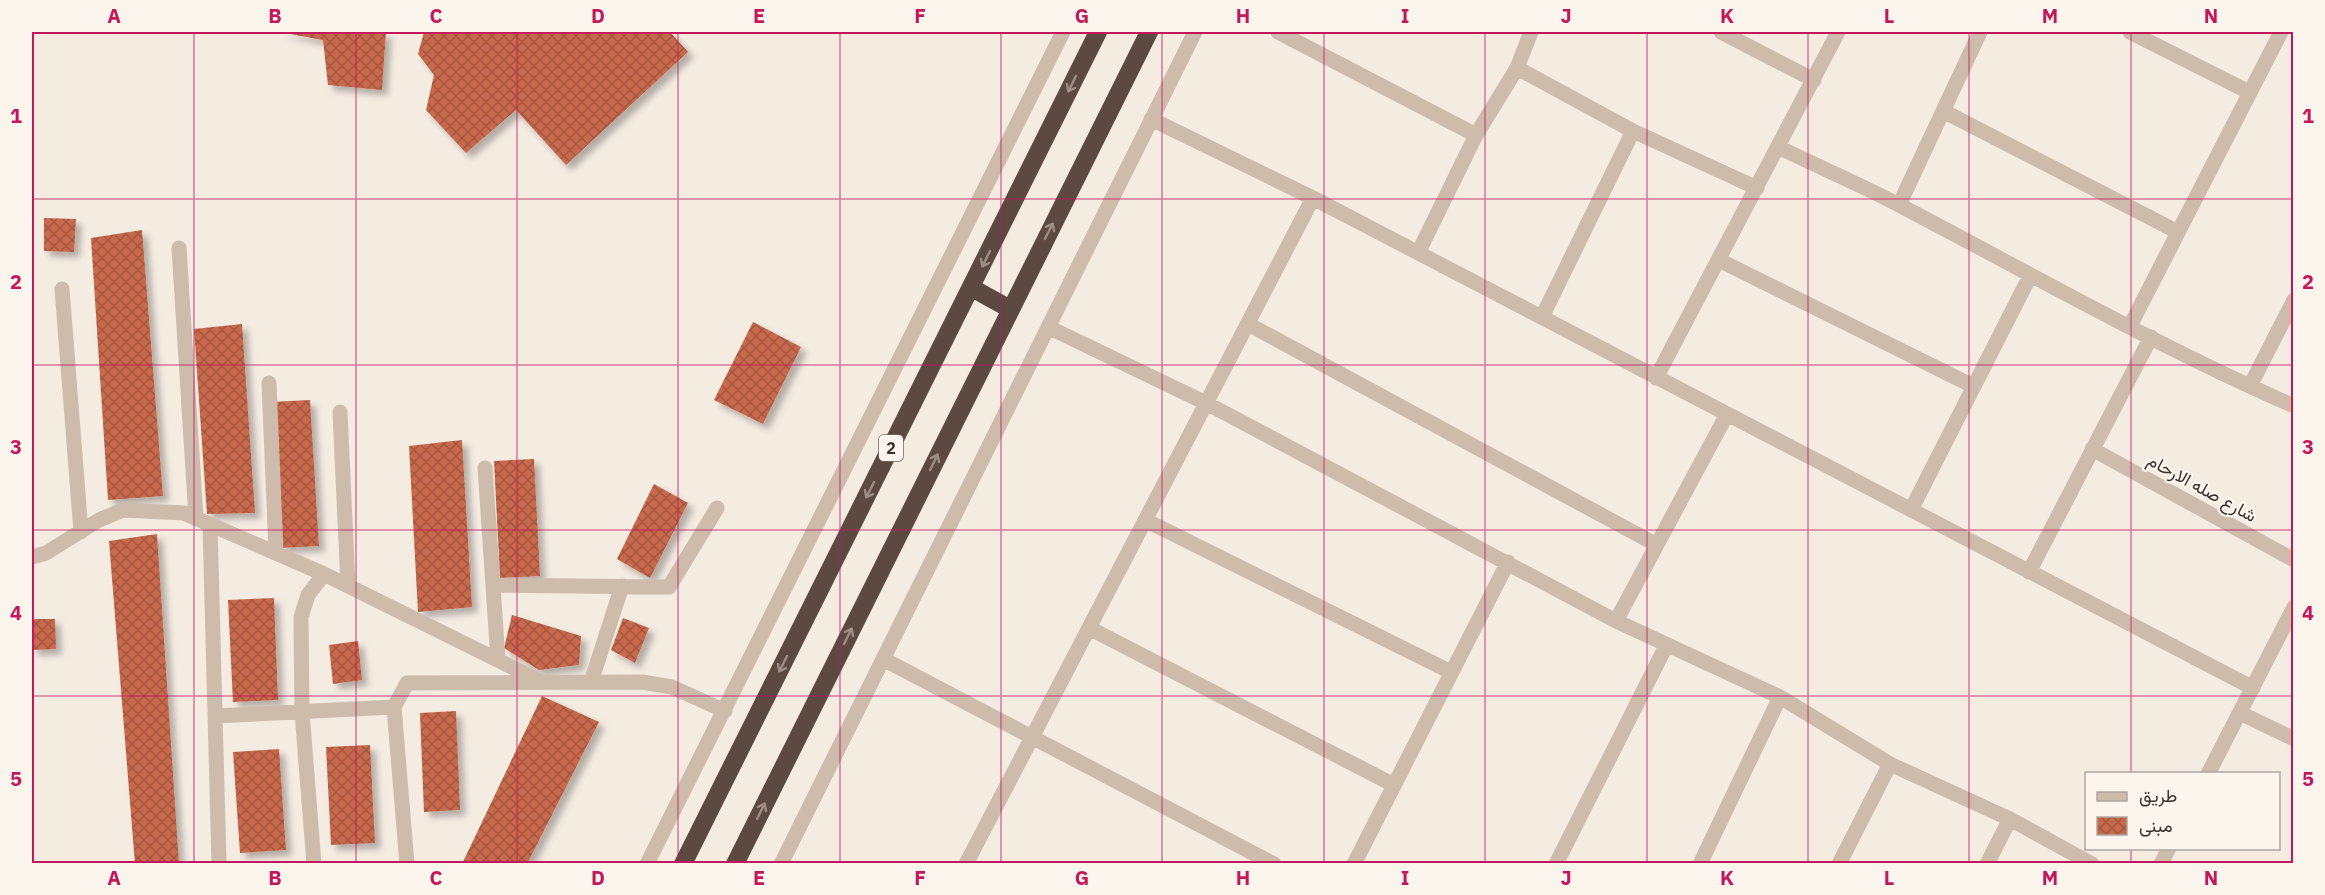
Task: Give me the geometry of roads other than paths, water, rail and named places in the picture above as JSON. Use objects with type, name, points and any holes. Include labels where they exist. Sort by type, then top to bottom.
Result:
[{"type":"highway","name":"2","points":[[682,864],[1098,32]]},
{"type":"highway","points":[[735,864],[1149,32]]},
{"type":"highway","points":[[972,288],[1010,309]]},
{"type":"street","points":[[647,864],[1063,32]]},
{"type":"street","points":[[781,864],[1195,32]]},
{"type":"street","points":[[1278,32],[1476,135]]},
{"type":"street","points":[[1418,253],[1476,135],[1518,68],[1531,32]]},
{"type":"street","points":[[1721,32],[1814,80]]},
{"type":"street","points":[[1656,378],[1838,32]]},
{"type":"street","points":[[1899,205],[1980,32]]},
{"type":"street","points":[[2130,32],[2248,92]]},
{"type":"street","points":[[2130,326],[2248,92],[2281,32]]},
{"type":"street","points":[[1518,68],[1633,131],[1757,188]]},
{"type":"street","points":[[1943,111],[2178,232]]},
{"type":"street","points":[[1151,119],[1313,198],[1726,416],[2253,688]]},
{"type":"street","points":[[1542,317],[1633,131]]},
{"type":"street","points":[[1778,147],[1899,205],[2030,276],[2151,337],[2294,405]]},
{"type":"street","points":[[970,862],[1031,739],[1313,198]]},
{"type":"street","points":[[179,248],[203,522],[216,716],[219,864]]},
{"type":"street","points":[[1719,260],[1973,386]]},
{"type":"street","points":[[1911,510],[2030,276]]},
{"type":"street","points":[[62,289],[81,532]]},
{"type":"street","points":[[2250,386],[2294,300]]},
{"type":"street","points":[[1248,324],[1657,545]]},
{"type":"street","points":[[1048,327],[1206,403],[1616,621],[1780,698],[1890,764],[2010,819],[2092,864]]},
{"type":"street","points":[[2029,572],[2151,337]]},
{"type":"street","points":[[268,383],[276,552]]},
{"type":"street","points":[[340,412],[348,585]]},
{"type":"street","points":[[1616,621],[1726,416]]},
{"type":"street","name":"شارع صله الارحام","points":[[2092,449],[2294,560]]},
{"type":"street","points":[[485,468],[498,660]]},
{"type":"street","points":[[493,585],[669,587],[717,508]]},
{"type":"street","points":[[32,557],[46,553],[99,520],[123,510],[184,513],[348,585],[540,681]]},
{"type":"street","points":[[1145,520],[1451,672]]},
{"type":"street","points":[[1354,864],[1508,562]]},
{"type":"street","points":[[314,864],[302,712],[301,617],[308,595],[324,574]]},
{"type":"street","points":[[591,682],[622,586]]},
{"type":"street","points":[[2209,772],[2294,608]]},
{"type":"street","points":[[1089,628],[1394,785]]},
{"type":"street","points":[[1556,864],[1666,646]]},
{"type":"street","points":[[883,659],[1031,739],[1274,864]]},
{"type":"street","points":[[407,864],[394,707],[407,683],[540,681],[662,685],[725,711]]},
{"type":"street","points":[[1700,864],[1780,698]]},
{"type":"street","points":[[216,716],[394,707]]},
{"type":"street","points":[[2240,713],[2294,739]]},
{"type":"street","points":[[1839,864],[1890,764]]},
{"type":"street","points":[[1987,864],[2010,819]]},
{"type":"street","points":[[2161,864],[2168,850]]}]
